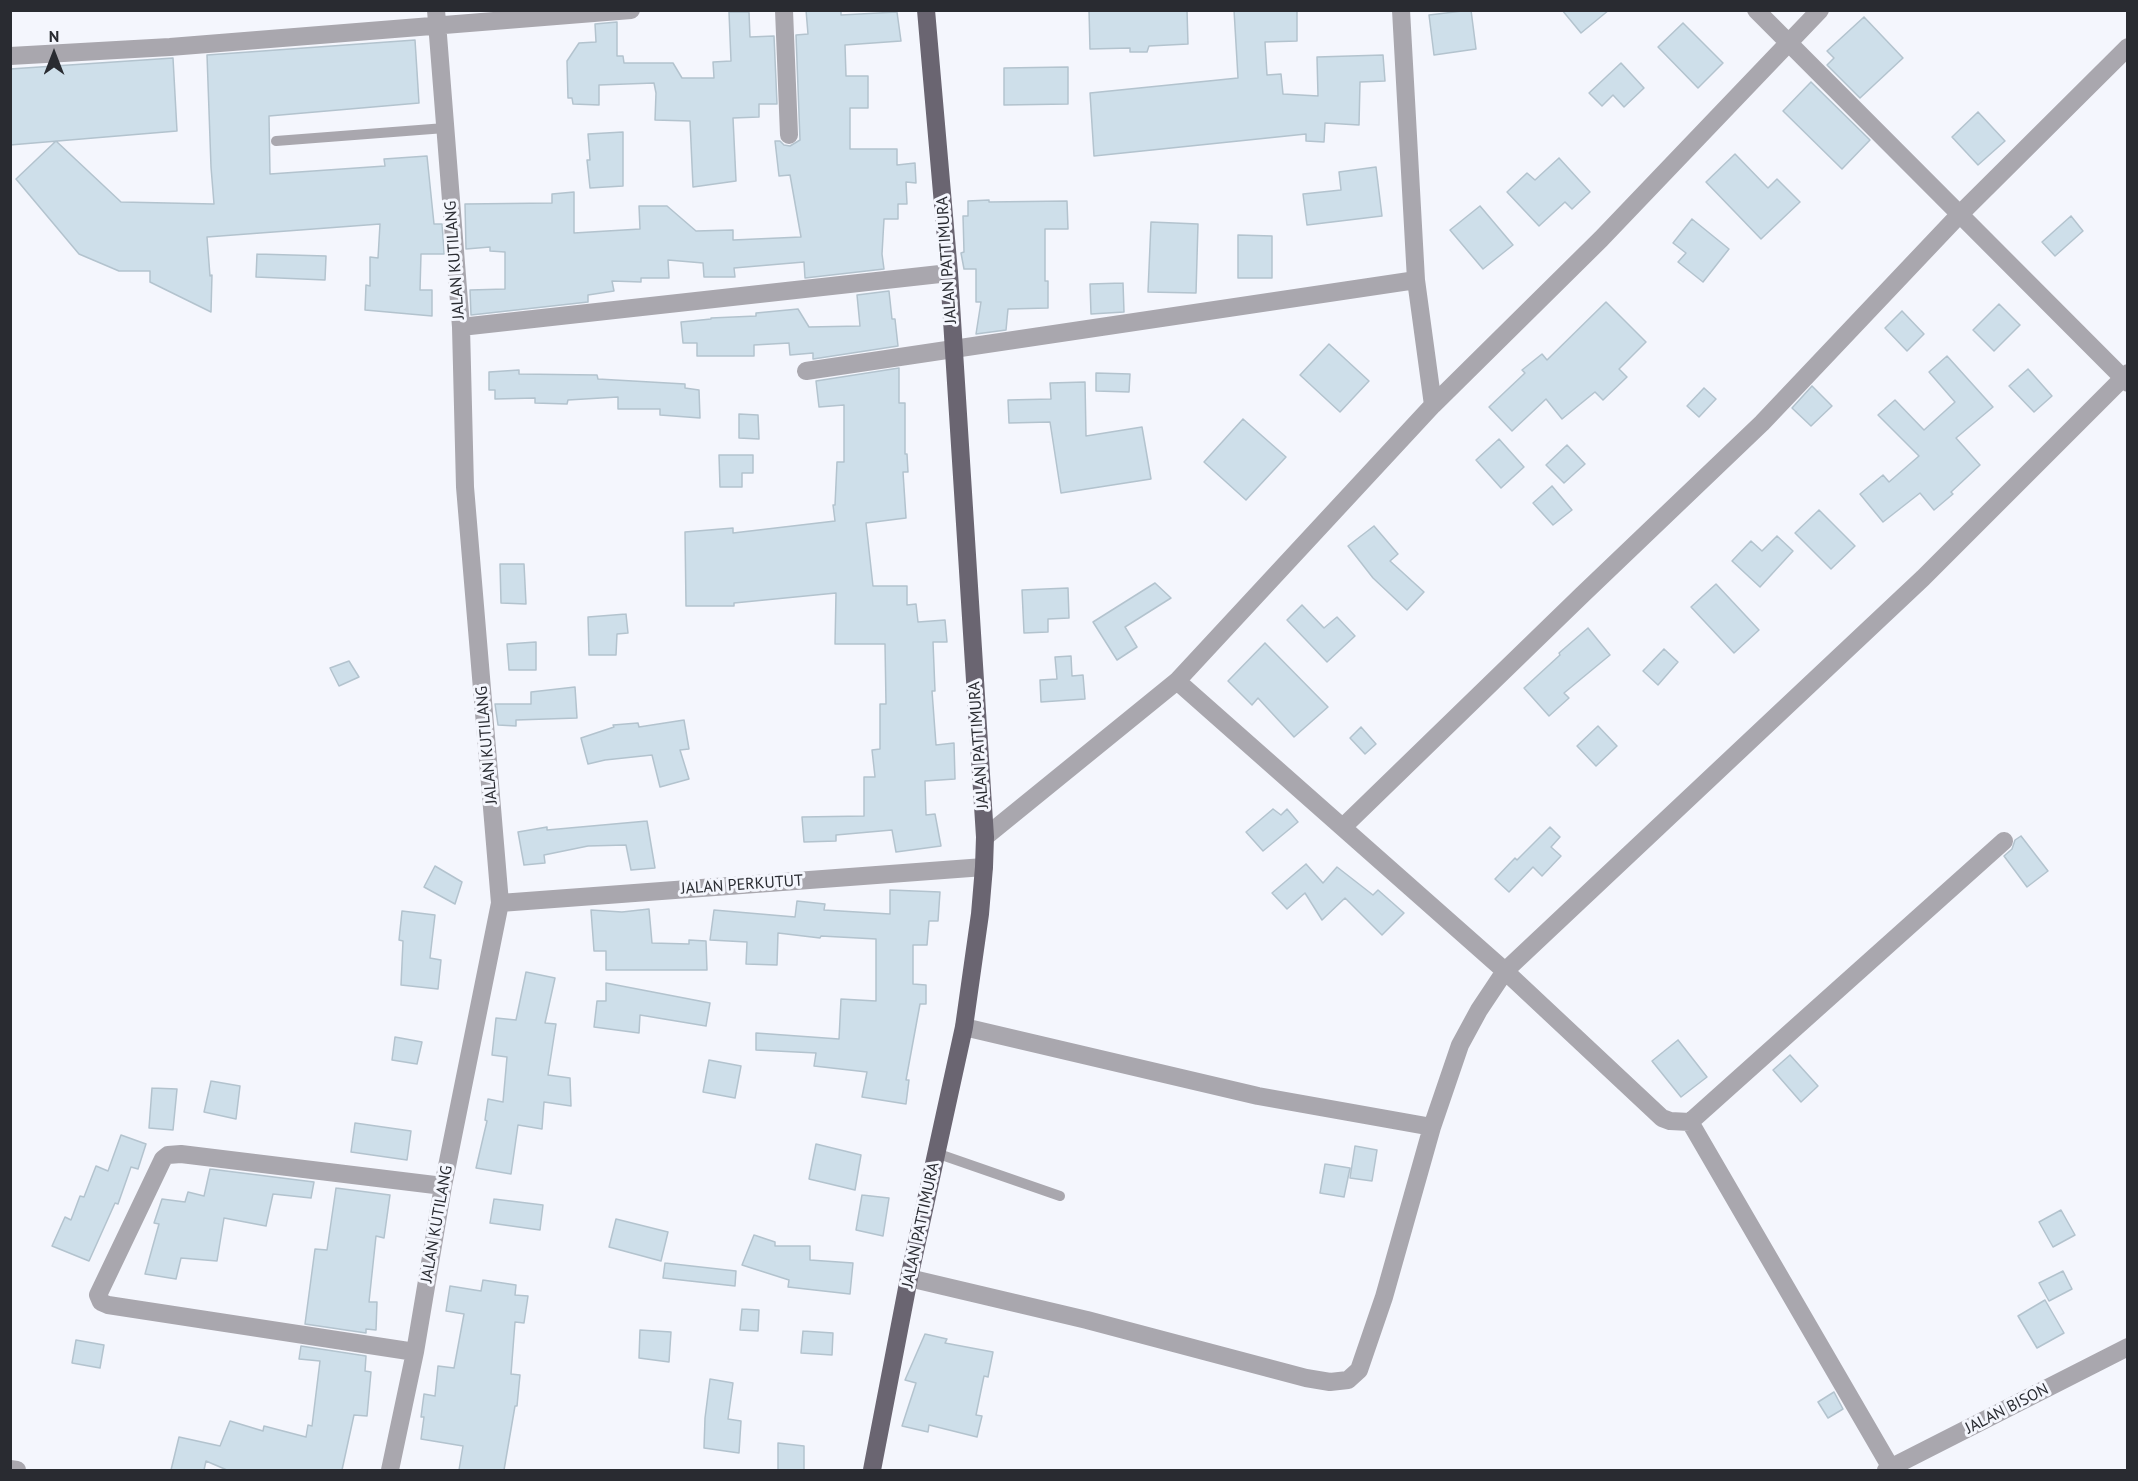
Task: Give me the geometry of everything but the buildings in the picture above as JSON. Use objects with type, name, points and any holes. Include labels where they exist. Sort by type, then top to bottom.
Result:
[{"type":"main road","name":"JALAN PATTIMURA","points":[[872,1470],[909,1278],[964,1027],[980,914],[984,867],[985,837],[949,273],[926,10]]},
{"type":"street","points":[[10,56],[170,47],[437,19],[631,10]]},
{"type":"street","points":[[784,10],[789,135]]},
{"type":"street","points":[[1401,10],[1416,280],[1433,405]]},
{"type":"street","points":[[909,1278],[1087,1320],[1306,1378],[1330,1382],[1348,1380],[1359,1370],[1384,1297],[1432,1127],[1460,1045],[1479,1010],[1505,971],[1923,578],[2126,378],[1756,10]]},
{"type":"street","points":[[985,837],[1177,681],[1433,405],[1601,239],[1820,10]]},
{"type":"street","name":"JALAN KUTILANG","points":[[390,1470],[416,1352],[443,1186],[500,903],[465,487],[460,327],[437,19]]},
{"type":"street","points":[[1343,827],[1582,594],[1762,423],[1959,214],[2127,47]]},
{"type":"street","points":[[460,327],[949,273]]},
{"type":"street","points":[[806,371],[1416,280]]},
{"type":"street","points":[[1177,681],[1505,971],[1662,1118],[1670,1121],[1690,1122],[2004,841]]},
{"type":"street","name":"JALAN PERKUTUT","points":[[500,903],[984,867]]},
{"type":"street","points":[[964,1027],[1258,1096],[1432,1127]]},
{"type":"street","points":[[1690,1122],[1888,1469]]},
{"type":"street","points":[[416,1352],[108,1305],[101,1302],[98,1295],[163,1160],[168,1155],[181,1154],[443,1186]]},
{"type":"street","name":"JALAN BISON","points":[[1888,1469],[2127,1347]]},
{"type":"street","points":[[10,1469],[17,1470]]},
{"type":"lane","points":[[276,141],[445,128]]},
{"type":"lane","points":[[936,1153],[1060,1196]]}]
